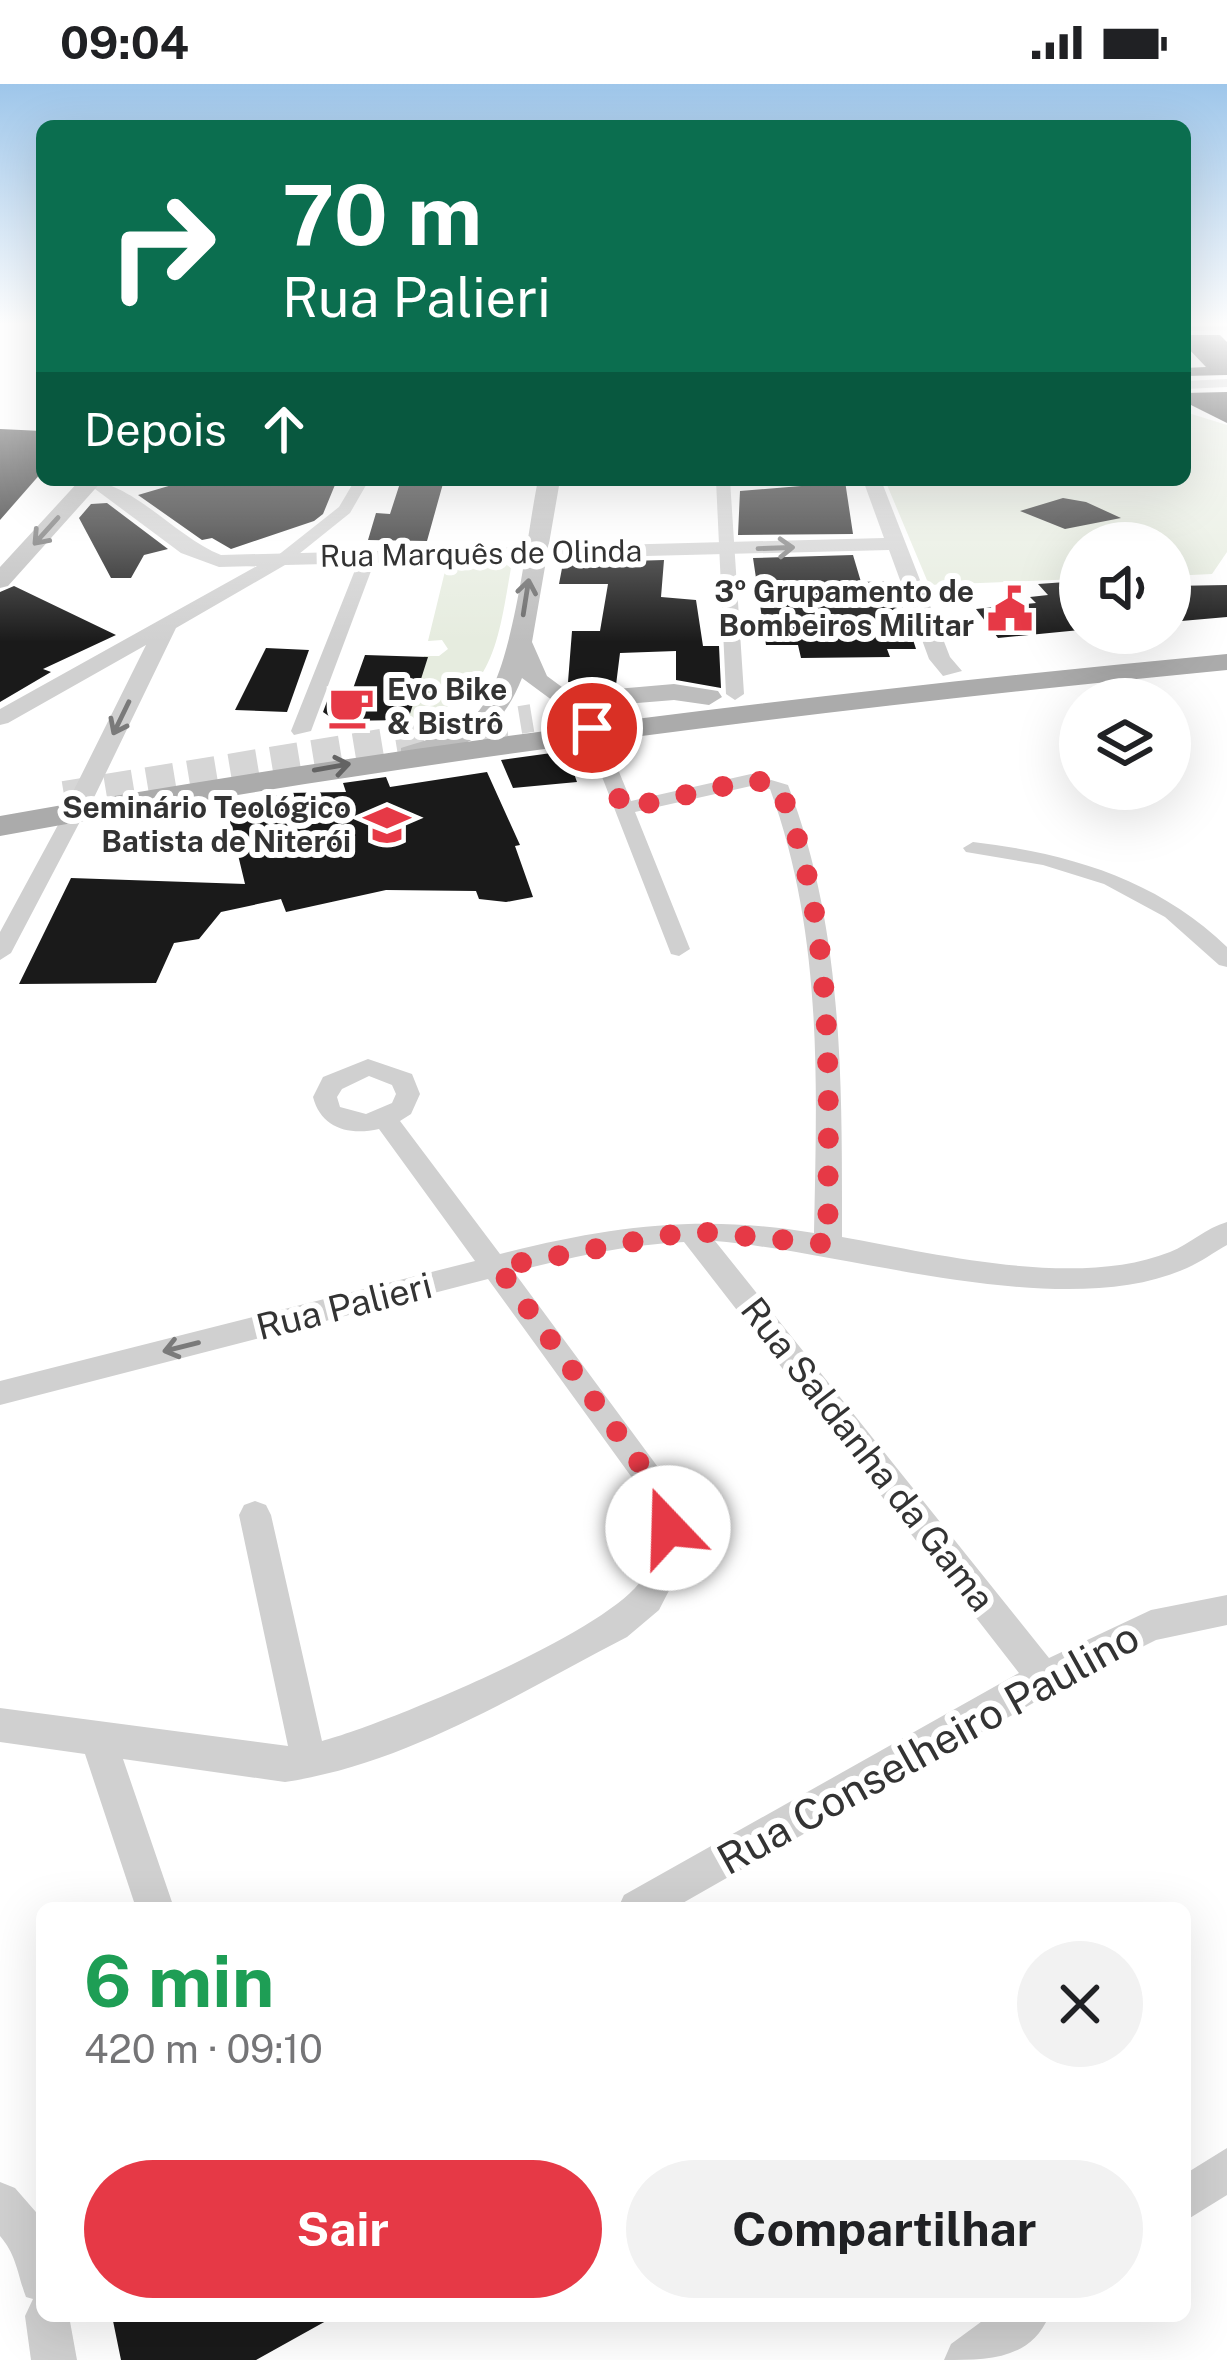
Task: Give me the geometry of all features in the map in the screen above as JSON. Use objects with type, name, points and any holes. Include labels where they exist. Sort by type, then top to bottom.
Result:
[{"type":"main road","points":[[0,581],[87,486]]},
{"type":"main road","points":[[411,754],[486,720],[507,685],[548,486]]},
{"type":"main road","points":[[518,642],[536,680],[564,700],[674,692],[722,696]]},
{"type":"main road","points":[[0,807],[69,803],[1094,658],[1227,644]]},
{"type":"main road","points":[[1094,658],[1227,662]]},
{"type":"main road","points":[[532,718],[722,696],[957,679]]},
{"type":"main road","points":[[0,826],[69,803]]},
{"type":"street","points":[[101,486],[203,558],[233,588]]},
{"type":"street","points":[[0,718],[283,559],[345,510],[359,486]]},
{"type":"street","points":[[722,486],[727,549],[722,696]]},
{"type":"street","points":[[874,486],[940,658],[957,679]]},
{"type":"street","name":"Rua Marquês de Olinda","points":[[203,558],[896,544]]},
{"type":"street","points":[[301,731],[369,555]]},
{"type":"street","points":[[0,953],[69,803],[168,623]]},
{"type":"street","points":[[118,652],[151,658]]},
{"type":"street","points":[[592,728],[679,949]]},
{"type":"street","points":[[623,809],[751,780],[778,785],[820,940],[828,1076],[828,1244]]},
{"type":"street","points":[[973,848],[1065,862],[1106,875],[1189,924],[1227,960]]},
{"type":"street","points":[[0,1725],[309,1763],[368,1747],[594,1636],[643,1608],[657,1590],[668,1528],[661,1493],[386,1120]]},
{"type":"street","name":"Rua Palieri","points":[[0,1393],[498,1267],[691,1231],[828,1244],[1085,1279],[1160,1270],[1198,1256],[1227,1232]]},
{"type":"street","name":"Rua Saldanha da Gama","points":[[691,1231],[1044,1678]]},
{"type":"street","points":[[255,1515],[309,1763]]},
{"type":"street","name":"Rua Conselheiro Paulino","points":[[648,1902],[1044,1678],[1151,1625],[1227,1610]]},
{"type":"street","points":[[97,1736],[153,1902]]},
{"type":"street","points":[[1191,2196],[1227,2169]]},
{"type":"street","points":[[0,2203],[36,2252]]},
{"type":"street","points":[[48,2322],[54,2360]]},
{"type":"street","points":[[967,2360],[1019,2322]]},
{"type":"shaded area","points":[[1191,429],[1227,429],[1227,552],[1212,574],[1191,575],[1191,522],[1059,522],[1059,580],[929,585],[888,486],[1191,486]]},
{"type":"shaded area","points":[[447,563],[504,563],[511,568],[502,620],[487,665],[475,684],[437,712],[408,720],[424,656],[439,656],[448,649],[442,640],[428,641]]},
{"type":"building","points":[[0,429],[36,431],[36,479],[0,520]]},
{"type":"building","points":[[169,486],[335,486],[323,514],[314,521],[231,549],[212,538],[202,540],[138,495]]},
{"type":"building","points":[[399,486],[442,486],[427,541],[368,540],[376,513],[390,514]]},
{"type":"building","points":[[846,486],[853,534],[738,535],[740,491]]},
{"type":"building","points":[[1063,498],[1086,502],[1121,518],[1059,522],[1059,527],[1020,511]]},
{"type":"building","points":[[107,503],[168,549],[144,555],[131,578],[111,578],[79,518],[91,504]]},
{"type":"building","points":[[853,555],[861,582],[894,581],[916,649],[887,649],[890,657],[801,658],[798,645],[766,645],[753,558]]},
{"type":"building","points":[[664,560],[661,597],[696,600],[703,646],[719,646],[721,688],[676,680],[676,651],[620,653],[616,685],[568,682],[572,631],[600,631],[608,584],[559,584],[563,563]]},
{"type":"building","points":[[1059,582],[1059,632],[998,638],[976,609],[1036,603],[1030,597],[1048,595],[1038,584]]},
{"type":"building","points":[[1227,585],[1227,617],[1191,620],[1191,586]]},
{"type":"building","points":[[14,586],[116,635],[43,669],[51,672],[0,702],[0,592]]},
{"type":"building","points":[[266,648],[309,650],[287,712],[235,710]]},
{"type":"building","points":[[365,655],[428,657],[408,720],[336,721],[323,712],[329,696],[350,697]]},
{"type":"building","points":[[566,751],[577,782],[513,788],[501,760]]},
{"type":"building","points":[[487,772],[520,845],[515,846],[533,897],[506,902],[479,899],[476,891],[386,890],[286,912],[281,899],[221,912],[199,939],[174,943],[156,983],[19,984],[71,878],[245,884],[227,809],[286,793],[346,792],[343,783],[386,777],[390,787]]},
{"type":"building","points":[[113,2322],[324,2322],[256,2360],[121,2360]]},
{"type":"tunnel","points":[[64,795],[532,718]]},
{"type":"place","name":"3º Grupamento de Bombeiros Militar","points":[[1010,609]]},
{"type":"place","name":"Evo Bike & Bistrô","points":[[351,707]]},
{"type":"place","name":"Seminário Teológico Batista de Niterói","points":[[387,825]]},
{"type":"route","points":[[592,728],[623,809],[751,780],[778,785],[820,940],[828,1076],[828,1244],[722,1231],[658,1233],[498,1267],[661,1493],[668,1528]]}]
